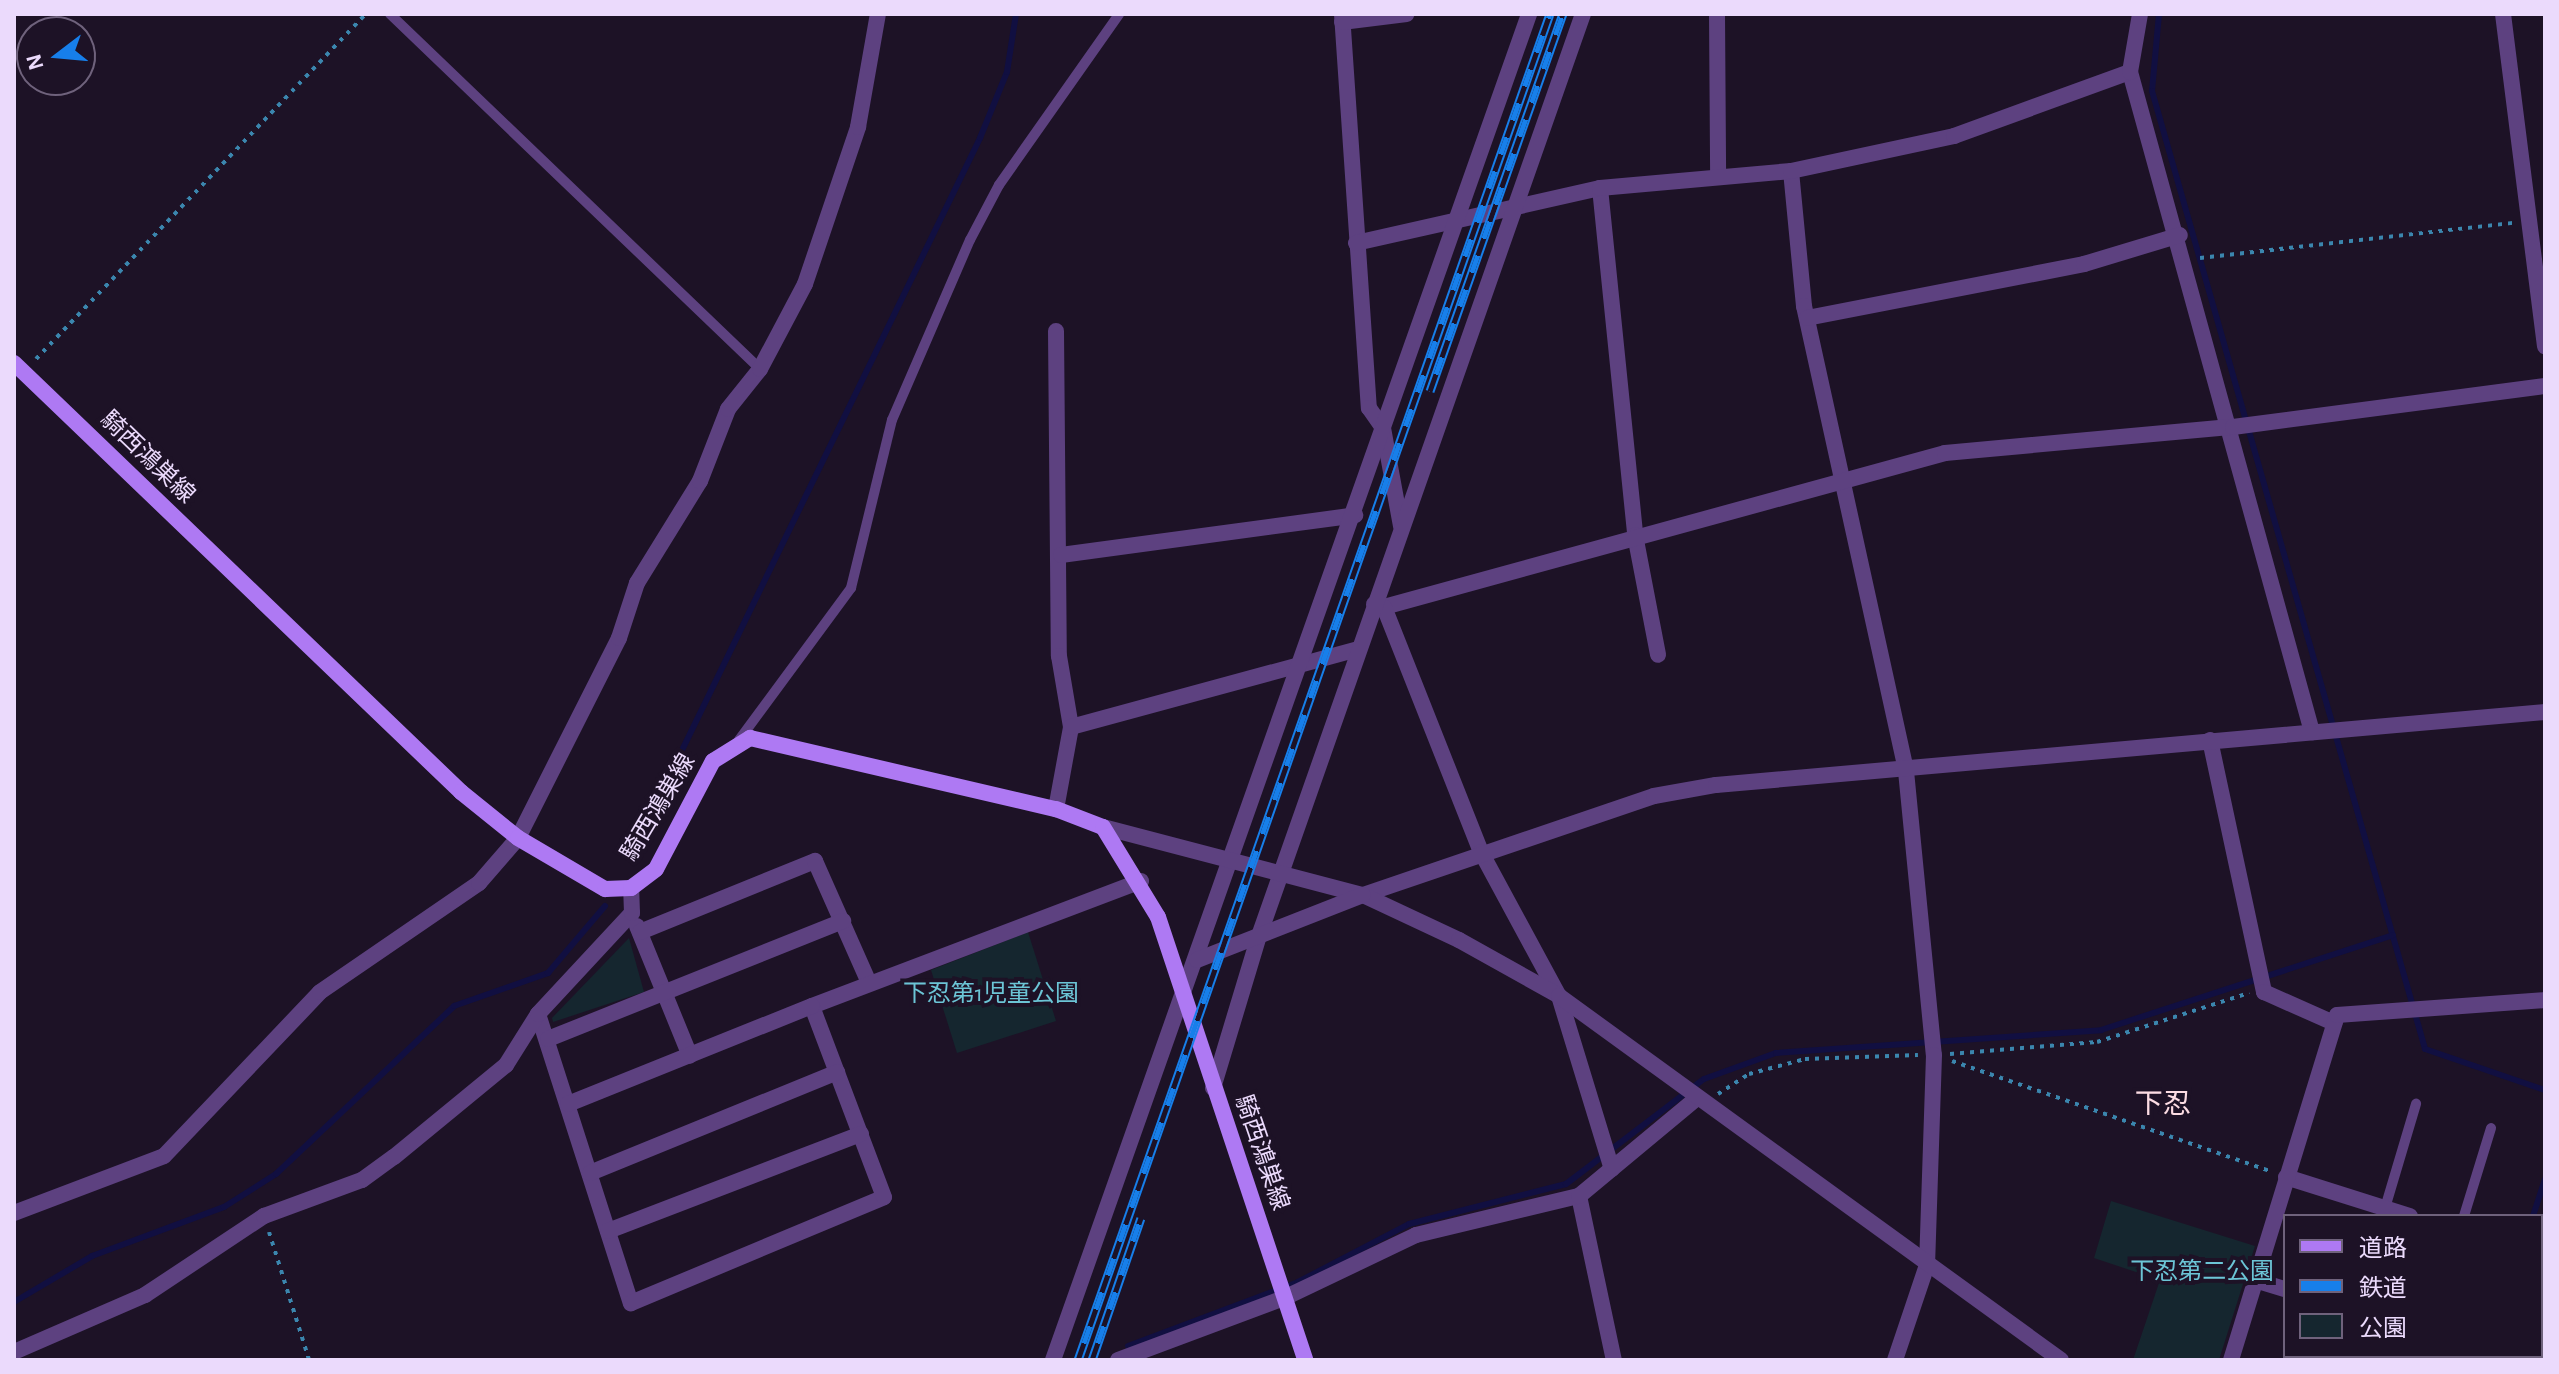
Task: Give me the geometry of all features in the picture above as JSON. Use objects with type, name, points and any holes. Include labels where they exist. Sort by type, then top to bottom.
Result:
[{"type":"main road","name":"騎西鴻巣線","points":[[18,366],[461,792],[518,838],[605,889],[631,888],[656,869],[713,761],[739,740]]},
{"type":"main road","points":[[739,740],[762,738],[1056,809],[1103,827]]},
{"type":"main road","name":"騎西鴻巣線","points":[[1103,827],[1141,881],[1183,992],[1305,1360]]},
{"type":"street","points":[[14,1213],[164,1156],[320,992],[479,883],[518,838],[619,638],[637,583],[700,481],[728,409],[760,369],[805,284],[858,127],[878,14]]},
{"type":"street","points":[[1401,528],[1383,428],[1369,408],[1342,18],[1407,14]]},
{"type":"street","points":[[1053,1360],[1355,515],[1529,14]]},
{"type":"street","points":[[1213,1088],[1259,936],[1358,649],[1379,606],[1401,528],[1521,205],[1583,14]]},
{"type":"street","points":[[1717,14],[1718,176]]},
{"type":"street","points":[[2140,14],[2130,72],[2180,235],[2233,427],[2312,732]]},
{"type":"street","points":[[2503,14],[2532,221],[2545,346]]},
{"type":"street","points":[[1356,243],[1600,188],[1791,171],[1954,136],[2130,72]]},
{"type":"street","points":[[1791,171],[1807,318],[1846,478],[1906,771],[1934,1055],[1927,1265],[1895,1360]]},
{"type":"street","points":[[1600,188],[1635,535],[1658,655]]},
{"type":"street","points":[[1807,318],[2084,264],[2180,235]]},
{"type":"street","points":[[1056,331],[1061,555],[1059,656],[1071,727],[1056,809]]},
{"type":"street","points":[[1379,606],[1945,453],[2233,427],[2545,386]]},
{"type":"street","points":[[1061,555],[1355,515]]},
{"type":"street","points":[[1379,606],[1481,852],[1559,996],[1612,1169]]},
{"type":"street","points":[[1071,727],[1358,649]]},
{"type":"street","points":[[1197,960],[1481,852],[1669,793],[2210,740],[2545,712]]},
{"type":"street","points":[[2210,740],[2264,992],[2334,1023]]},
{"type":"street","points":[[1103,827],[1363,895],[1559,996],[1700,1102],[2061,1360]]},
{"type":"street","points":[[640,932],[815,861],[869,983]]},
{"type":"street","points":[[568,1104],[869,983],[1141,881]]},
{"type":"street","points":[[631,888],[632,913],[690,1056]]},
{"type":"street","points":[[14,1352],[145,1295],[264,1216],[362,1180],[506,1065],[538,1014],[632,913]]},
{"type":"street","points":[[548,1039],[843,921]]},
{"type":"street","points":[[2231,1360],[2337,1015],[2545,1000]]},
{"type":"street","points":[[538,1014],[631,1303],[884,1197],[812,1006]]},
{"type":"street","points":[[590,1173],[837,1072]]},
{"type":"street","points":[[1118,1360],[1416,1235],[1579,1196],[1700,1102]]},
{"type":"street","points":[[608,1231],[861,1134]]},
{"type":"street","points":[[2286,1177],[2404,1214]]},
{"type":"street","points":[[1579,1196],[1614,1360]]},
{"type":"street","points":[[2255,1280],[2283,1288]]},
{"type":"lane","points":[[390,14],[760,369]]},
{"type":"lane","points":[[739,740],[851,588],[892,420],[970,240],[999,185],[1119,14]]},
{"type":"lane","points":[[2385,1208],[2416,1104]]},
{"type":"lane","points":[[2465,1214],[2491,1128]]},
{"type":"path","points":[[18,366],[366,14]]},
{"type":"path","points":[[2186,259],[2532,221]]},
{"type":"path","points":[[1700,1102],[1749,1074],[1805,1059],[1934,1055],[2097,1042],[2264,992]]},
{"type":"path","points":[[1934,1055],[2286,1177]]},
{"type":"path","points":[[264,1216],[309,1360]]},
{"type":"green space","name":"下忍第1児童公園","points":[[1028,932],[1056,1021],[957,1053],[931,970]]},
{"type":"green space","points":[[629,938],[644,992],[553,1022],[552,1018]]},
{"type":"green space","name":"下忍第二公園","points":[[2111,1201],[2255,1246],[2219,1360],[2133,1360],[2160,1280],[2094,1258]]},
{"type":"waterway","points":[[630,857],[980,138],[1007,72],[1016,14]]},
{"type":"waterway","points":[[2159,14],[2152,91],[2425,1049],[2545,1090]]},
{"type":"waterway","points":[[14,1302],[92,1256],[224,1207],[276,1174],[454,1006],[548,973],[605,906]]},
{"type":"waterway","points":[[1128,1346],[1298,1282],[1409,1224],[1566,1184],[1704,1079],[1776,1053],[2101,1030],[2393,935]]},
{"type":"waterway","points":[[2534,1214],[2545,1180]]},
{"type":"railway","points":[[1078,1360],[1550,14]]},
{"type":"railway","points":[[1430,391],[1563,14]]},
{"type":"railway","points":[[1092,1360],[1141,1218]]},
{"type":"district","name":"下忍","points":[[2163,1105]]}]
